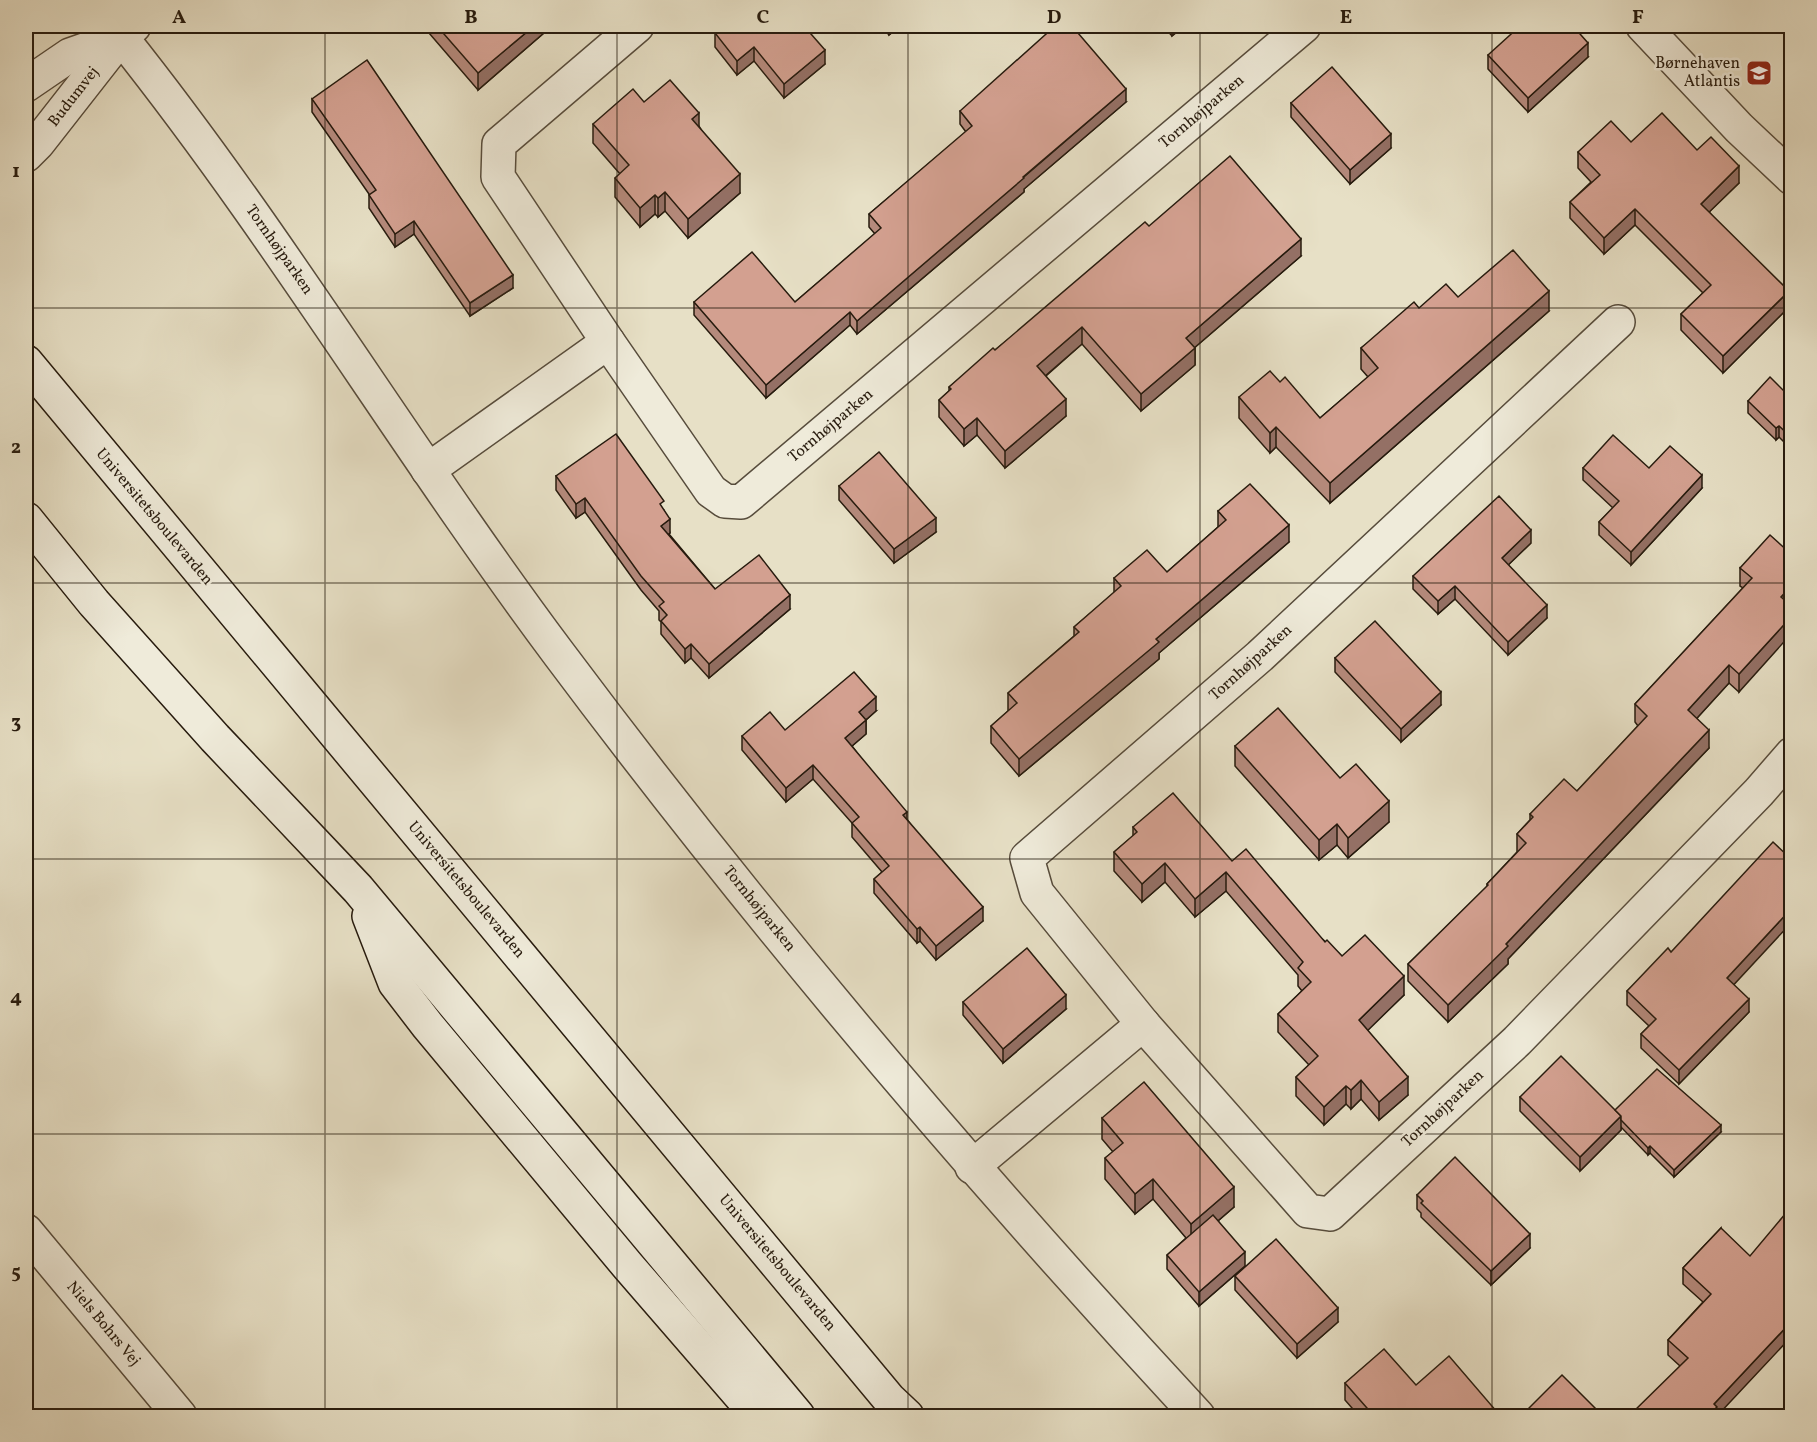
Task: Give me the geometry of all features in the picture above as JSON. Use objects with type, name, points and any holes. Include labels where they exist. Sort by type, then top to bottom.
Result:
[{"type":"street","name":"Tornhøjparken","points":[[637,26],[499,144],[498,177],[711,491],[725,501],[741,502],[1304,26]]},
{"type":"street","points":[[1642,26],[1739,128],[1791,178]]},
{"type":"street","name":"Tornhøjparken","points":[[128,31],[428,470],[557,652],[691,826],[972,1167],[1198,1416]]},
{"type":"street","name":"Budumvej","points":[[26,85],[70,56],[128,31]]},
{"type":"street","name":"Budumvej","points":[[26,155],[128,31]]},
{"type":"street","name":"Tornhøjparken","points":[[1618,322],[1260,656],[1027,858],[1037,893],[1143,1024],[1308,1211],[1330,1214],[1517,1041],[1759,792],[1791,754]]},
{"type":"street","points":[[428,470],[608,342]]},
{"type":"street","name":"Universitetsboulevarden","points":[[26,362],[889,1399],[907,1416]]},
{"type":"street","points":[[26,519],[94,603],[216,738],[358,889],[798,1416]]},
{"type":"street","points":[[358,889],[395,983],[628,1266],[758,1416]]},
{"type":"street","points":[[972,1167],[1143,1024]]},
{"type":"street","name":"Niels Bohrs Vej","points":[[26,1231],[180,1416]]},
{"type":"building","points":[[437,26],[534,26],[478,73]]},
{"type":"building","points":[[724,26],[804,26],[825,50],[784,84],[754,47],[737,61],[715,33]]},
{"type":"building","points":[[1055,26],[1072,26],[1126,89],[857,321],[850,312],[766,385],[694,302],[752,252],[795,302],[881,228],[869,214],[972,126],[960,111]]},
{"type":"building","points":[[1520,26],[1573,26],[1588,43],[1528,98],[1488,55]]},
{"type":"building","points":[[367,60],[513,275],[470,303],[414,221],[395,234],[369,195],[376,190],[312,99]]},
{"type":"building","points":[[1332,67],[1391,134],[1350,170],[1291,103]]},
{"type":"building","points":[[670,80],[699,113],[692,119],[740,174],[688,219],[665,192],[658,198],[655,195],[640,208],[615,178],[629,165],[593,124],[633,89],[644,102]]},
{"type":"building","points":[[1662,113],[1697,150],[1711,137],[1739,166],[1701,204],[1789,291],[1723,356],[1681,314],[1711,285],[1635,209],[1604,238],[1570,202],[1600,175],[1578,152],[1611,121],[1631,142]]},
{"type":"building","points":[[1230,156],[1301,239],[1186,338],[1195,348],[1141,394],[1082,327],[1037,366],[1066,399],[1005,451],[977,418],[964,429],[939,400],[951,389],[949,387],[1145,222],[1149,226]]},
{"type":"building","points":[[1513,250],[1549,291],[1330,483],[1276,427],[1270,433],[1239,397],[1270,371],[1280,382],[1285,377],[1320,418],[1378,368],[1361,348],[1414,302],[1419,308],[1446,284],[1458,297]]},
{"type":"building","points":[[1770,377],[1791,398],[1791,437],[1779,426],[1776,428],[1748,401]]},
{"type":"building","points":[[616,434],[664,501],[660,504],[670,519],[661,526],[715,589],[759,555],[790,595],[709,664],[691,644],[685,649],[661,621],[667,615],[659,606],[664,602],[641,576],[585,498],[576,504],[556,476]]},
{"type":"building","points":[[1613,435],[1649,468],[1670,446],[1702,475],[1631,552],[1599,522],[1619,501],[1583,468]]},
{"type":"building","points":[[879,452],[936,518],[894,549],[839,486]]},
{"type":"building","points":[[1250,484],[1289,525],[1156,639],[1159,642],[1019,759],[991,726],[1017,703],[1008,693],[1079,632],[1074,627],[1121,586],[1114,578],[1147,550],[1167,572],[1226,520],[1218,511]]},
{"type":"building","points":[[1499,496],[1531,530],[1502,558],[1547,605],[1508,642],[1455,586],[1438,601],[1413,576]]},
{"type":"building","points":[[1770,535],[1791,554],[1791,586],[1781,597],[1791,606],[1791,617],[1739,674],[1729,665],[1688,710],[1709,730],[1506,944],[1508,946],[1448,1005],[1408,964],[1488,885],[1526,843],[1517,834],[1533,817],[1530,814],[1564,779],[1577,791],[1647,716],[1635,704],[1752,578],[1740,568]]},
{"type":"building","points":[[1375,621],[1441,692],[1401,729],[1335,658]]},
{"type":"building","points":[[854,672],[876,697],[859,712],[866,720],[845,738],[907,812],[903,815],[983,907],[936,946],[920,927],[917,929],[874,879],[889,866],[852,823],[859,817],[813,765],[786,788],[742,736],[770,712],[785,730]]},
{"type":"building","points":[[1278,708],[1340,778],[1356,764],[1389,801],[1348,838],[1337,824],[1319,840],[1235,746]]},
{"type":"building","points":[[1173,793],[1232,861],[1246,849],[1325,942],[1327,940],[1342,956],[1365,935],[1404,976],[1359,1020],[1408,1077],[1379,1102],[1361,1080],[1351,1090],[1346,1086],[1324,1107],[1296,1077],[1318,1056],[1278,1014],[1311,982],[1298,968],[1303,962],[1226,872],[1195,899],[1165,863],[1142,884],[1114,852],[1137,832],[1133,827]]},
{"type":"building","points":[[1773,842],[1791,859],[1791,909],[1727,978],[1749,999],[1679,1070],[1641,1034],[1656,1019],[1627,991],[1668,948],[1671,952]]},
{"type":"building","points":[[1027,948],[1066,995],[1003,1049],[963,1002]]},
{"type":"building","points":[[1561,1056],[1621,1116],[1580,1157],[1520,1097]]},
{"type":"building","points":[[1657,1069],[1721,1125],[1674,1170],[1650,1146],[1648,1148],[1621,1120],[1621,1116],[1615,1110]]},
{"type":"building","points":[[1144,1082],[1234,1187],[1191,1224],[1153,1179],[1135,1194],[1105,1158],[1123,1143],[1102,1118]]},
{"type":"building","points":[[1455,1157],[1530,1234],[1491,1271],[1421,1203],[1423,1201],[1417,1195]]},
{"type":"building","points":[[1791,1207],[1791,1322],[1714,1404],[1717,1407],[1707,1416],[1629,1416],[1688,1358],[1668,1340],[1711,1294],[1683,1268],[1721,1228],[1750,1256]]},
{"type":"building","points":[[1213,1215],[1245,1252],[1199,1292],[1167,1255]]},
{"type":"building","points":[[1276,1239],[1338,1308],[1297,1344],[1235,1276]]},
{"type":"building","points":[[1384,1349],[1416,1385],[1449,1356],[1497,1412],[1499,1410],[1505,1416],[1374,1416],[1345,1383]]},
{"type":"building","points":[[1562,1375],[1603,1416],[1521,1416]]},
{"type":"place","name":"Børnehaven Atlantis","points":[[1759,73]]}]
